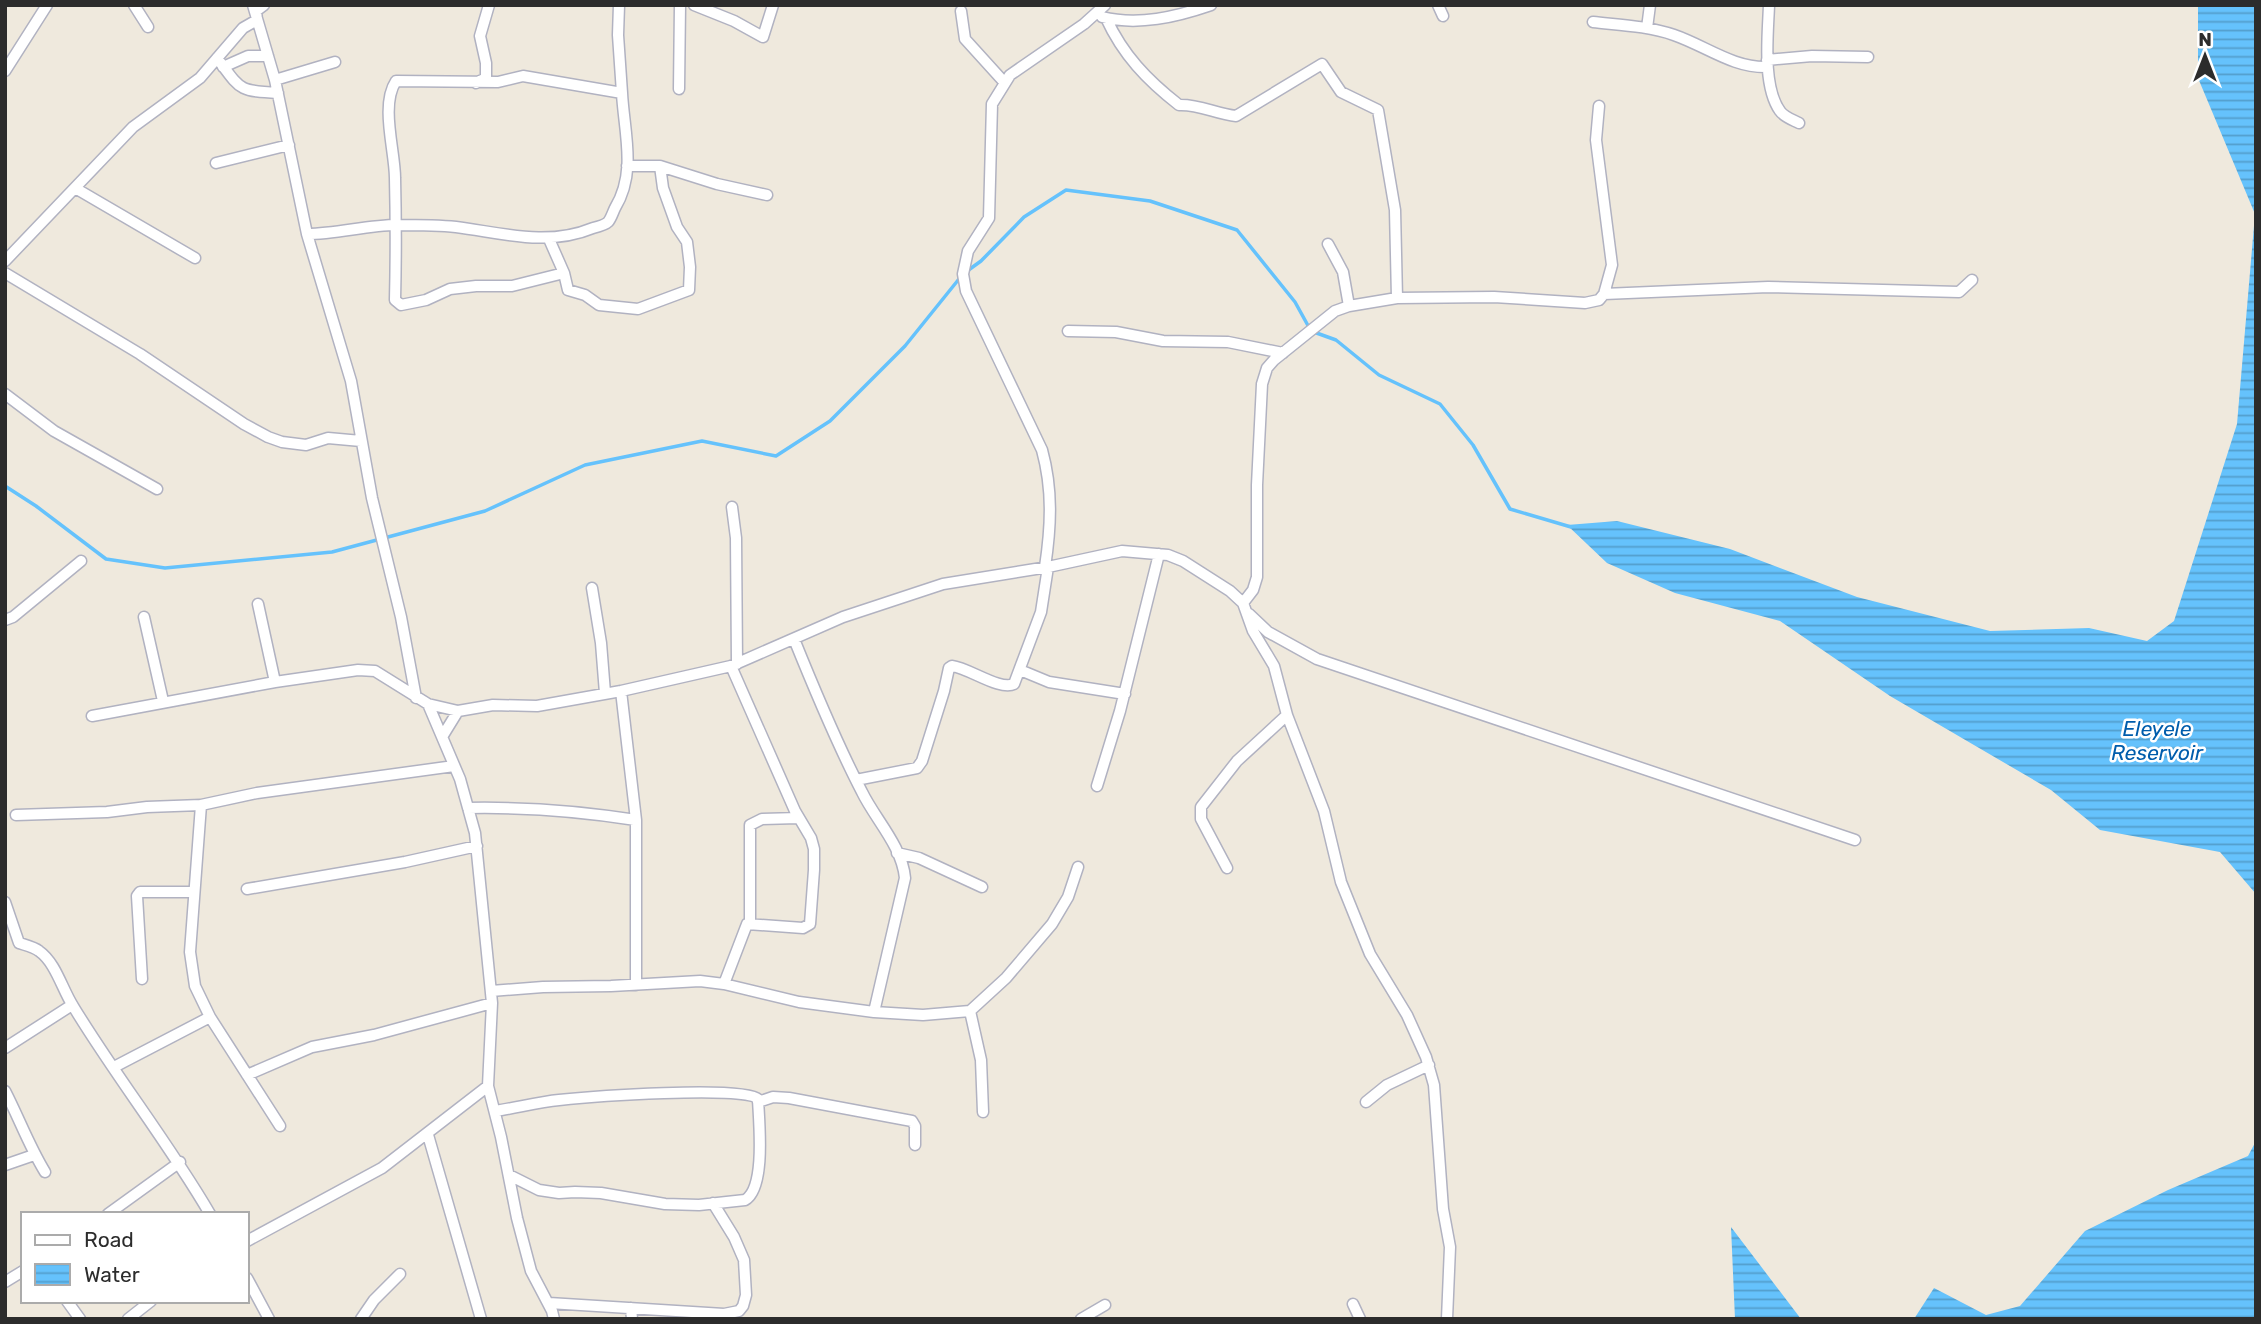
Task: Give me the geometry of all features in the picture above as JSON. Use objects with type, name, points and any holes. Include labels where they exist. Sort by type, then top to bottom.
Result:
[{"type":"street","points":[[134,5],[148,27]]},
{"type":"street","points":[[253,5],[275,80],[307,234],[351,381],[416,698]]},
{"type":"street","points":[[257,20],[256,11],[264,5]]},
{"type":"street","points":[[476,83],[486,78],[486,63],[480,36],[489,5]]},
{"type":"street","points":[[307,234],[394,225],[452,227],[518,238],[549,239],[582,233],[607,223],[623,195],[627,166],[628,131],[622,93],[619,5]]},
{"type":"street","points":[[679,89],[680,5]]},
{"type":"street","points":[[694,5],[734,21],[763,37],[773,5]]},
{"type":"street","points":[[856,780],[917,768],[922,761],[951,666],[1010,687],[1014,684],[1041,612],[1051,506],[1049,475],[1042,450],[966,291],[963,274],[968,251],[989,218],[992,104],[1010,75],[1105,5]]},
{"type":"street","points":[[1094,15],[1119,21],[1140,21],[1181,14],[1211,5]]},
{"type":"street","points":[[1647,28],[1650,5]]},
{"type":"street","points":[[1769,5],[1767,64],[1779,111],[1799,123]]},
{"type":"street","points":[[5,71],[45,6]]},
{"type":"street","points":[[961,11],[965,39],[1004,82]]},
{"type":"street","points":[[1106,18],[1124,52],[1142,74],[1179,105],[1193,104],[1224,115],[1236,116],[1322,64],[1341,92],[1378,110],[1395,210],[1397,298]]},
{"type":"street","points":[[5,261],[133,127],[220,62],[243,28],[257,20]]},
{"type":"street","points":[[1593,22],[1647,28],[1676,36],[1747,66],[1812,56],[1868,57]]},
{"type":"street","points":[[220,62],[248,56],[268,56]]},
{"type":"street","points":[[220,62],[234,81],[247,91],[278,93]]},
{"type":"street","points":[[275,80],[335,62]]},
{"type":"street","points":[[564,273],[512,286],[450,289],[426,300],[401,305],[395,300],[395,174],[389,104],[392,87],[396,81],[476,83],[498,82],[523,76],[622,93]]},
{"type":"street","points":[[1447,1319],[1450,1247],[1443,1209],[1434,1085],[1429,1065],[1407,1015],[1370,954],[1340,882],[1324,811],[1287,715],[1274,666],[1253,631],[1245,607],[1257,577],[1257,485],[1262,384],[1267,368],[1283,353],[1335,311],[1349,306],[1397,298],[1494,297],[1585,303],[1599,300],[1604,294],[1612,265],[1596,140],[1599,106]]},
{"type":"street","points":[[216,163],[289,145]]},
{"type":"street","points":[[627,166],[660,166],[767,195]]},
{"type":"street","points":[[549,239],[564,273],[568,290],[584,295],[599,305],[638,309],[689,290],[687,242],[677,227],[663,188],[660,166]]},
{"type":"street","points":[[75,188],[195,258]]},
{"type":"street","points":[[1328,244],[1343,272],[1349,306]]},
{"type":"street","points":[[5,273],[140,354],[268,438],[306,445],[328,439],[361,440]]},
{"type":"street","points":[[1604,294],[1768,287],[1959,292],[1972,280]]},
{"type":"street","points":[[1068,331],[1115,332],[1163,341],[1228,342],[1283,353]]},
{"type":"street","points":[[5,394],[54,430],[157,489]]},
{"type":"street","points":[[724,984],[744,927],[750,923],[803,928],[810,924],[814,849],[811,838],[798,818],[734,665],[736,538],[732,507]]},
{"type":"street","points":[[92,716],[163,701],[358,670],[375,671],[428,704],[458,711],[493,705],[537,706],[621,691],[734,665],[843,617],[943,584],[1122,551],[1159,554],[1183,561],[1230,591],[1269,632],[1317,659],[1855,840]]},
{"type":"street","points":[[1097,786],[1125,694],[1159,554]]},
{"type":"street","points":[[5,620],[13,617],[81,561]]},
{"type":"street","points":[[592,588],[601,643],[605,693]]},
{"type":"street","points":[[258,604],[275,682]]},
{"type":"street","points":[[144,617],[163,701]]},
{"type":"street","points":[[794,639],[831,730],[897,853],[905,878],[874,1012]]},
{"type":"street","points":[[1020,670],[1049,682],[1125,694]]},
{"type":"street","points":[[621,691],[636,820],[636,985]]},
{"type":"street","points":[[428,704],[454,766],[477,846],[492,1003],[488,1086],[531,1271],[549,1303],[554,1319]]},
{"type":"street","points":[[442,737],[458,711]]},
{"type":"street","points":[[1227,868],[1201,818],[1201,807],[1237,761],[1287,715]]},
{"type":"street","points":[[16,815],[201,805],[257,793],[454,766]]},
{"type":"street","points":[[201,805],[190,952],[195,986],[209,1017],[280,1126]]},
{"type":"street","points":[[468,808],[523,807],[580,811],[636,820]]},
{"type":"street","points":[[750,923],[750,825],[762,819],[798,818]]},
{"type":"street","points":[[247,889],[405,862],[477,846]]},
{"type":"street","points":[[897,853],[919,858],[982,887]]},
{"type":"street","points":[[491,991],[700,981],[799,1002],[874,1012],[923,1015],[970,1011],[1006,978],[1052,925],[1068,897],[1078,867]]},
{"type":"street","points":[[142,979],[137,897],[140,892],[194,892]]},
{"type":"street","points":[[5,902],[19,943],[39,950],[45,957],[72,1005],[138,1106],[180,1162],[209,1212]]},
{"type":"street","points":[[247,1075],[312,1047],[374,1035],[492,1003]]},
{"type":"street","points":[[5,1048],[72,1005]]},
{"type":"street","points":[[970,1011],[981,1060],[983,1112]]},
{"type":"street","points":[[114,1067],[209,1017]]},
{"type":"street","points":[[1366,1102],[1387,1085],[1429,1065]]},
{"type":"street","points":[[248,1240],[382,1168],[488,1086]]},
{"type":"street","points":[[5,1091],[24,1127],[34,1155],[45,1172]]},
{"type":"street","points":[[495,1111],[556,1100],[607,1095],[732,1093],[753,1095],[758,1102],[760,1137],[755,1190],[746,1200],[665,1205],[601,1194],[559,1194],[539,1190],[509,1175]]},
{"type":"street","points":[[758,1102],[773,1097],[789,1098],[912,1121],[915,1126],[915,1145]]},
{"type":"street","points":[[428,1135],[481,1319]]},
{"type":"street","points":[[5,1165],[34,1155]]},
{"type":"street","points":[[111,1212],[180,1162]]},
{"type":"street","points":[[549,1303],[631,1313],[724,1314],[739,1311],[746,1295],[742,1253],[713,1203]]},
{"type":"street","points":[[5,1282],[21,1272]]},
{"type":"street","points":[[361,1319],[374,1300],[400,1274]]},
{"type":"street","points":[[248,1280],[269,1319]]},
{"type":"street","points":[[68,1303],[80,1319]]},
{"type":"street","points":[[128,1319],[148,1303]]},
{"type":"street","points":[[554,1319],[565,1304]]},
{"type":"street","points":[[1353,1304],[1360,1319]]},
{"type":"street","points":[[1084,1318],[1105,1305]]},
{"type":"street","points":[[743,1306],[748,1319]]},
{"type":"water","name":"Eleyele Reservoir","points":[[2198,5],[2256,5],[2256,894],[2220,852],[2100,830],[2051,790],[1890,696],[1780,621],[1675,593],[1607,563],[1567,525],[1617,521],[1730,549],[1857,597],[1990,631],[2089,628],[2147,641],[2174,621],[2237,424],[2255,214],[2198,78]]},
{"type":"water","points":[[2256,1141],[2256,1319],[1914,1319],[1934,1288],[1986,1315],[2020,1306],[2085,1231],[2168,1190],[2248,1156]]},
{"type":"water","points":[[1731,1227],[1801,1319],[1735,1319]]},
{"type":"waterway","points":[[5,486],[106,559],[165,568],[332,552],[485,511],[585,465],[702,441],[776,456],[830,421],[905,346],[963,274],[981,261],[1024,217],[1066,190],[1150,201],[1237,230],[1295,302],[1311,331],[1336,340],[1379,375],[1440,404],[1473,445],[1510,509],[1571,527]]}]
